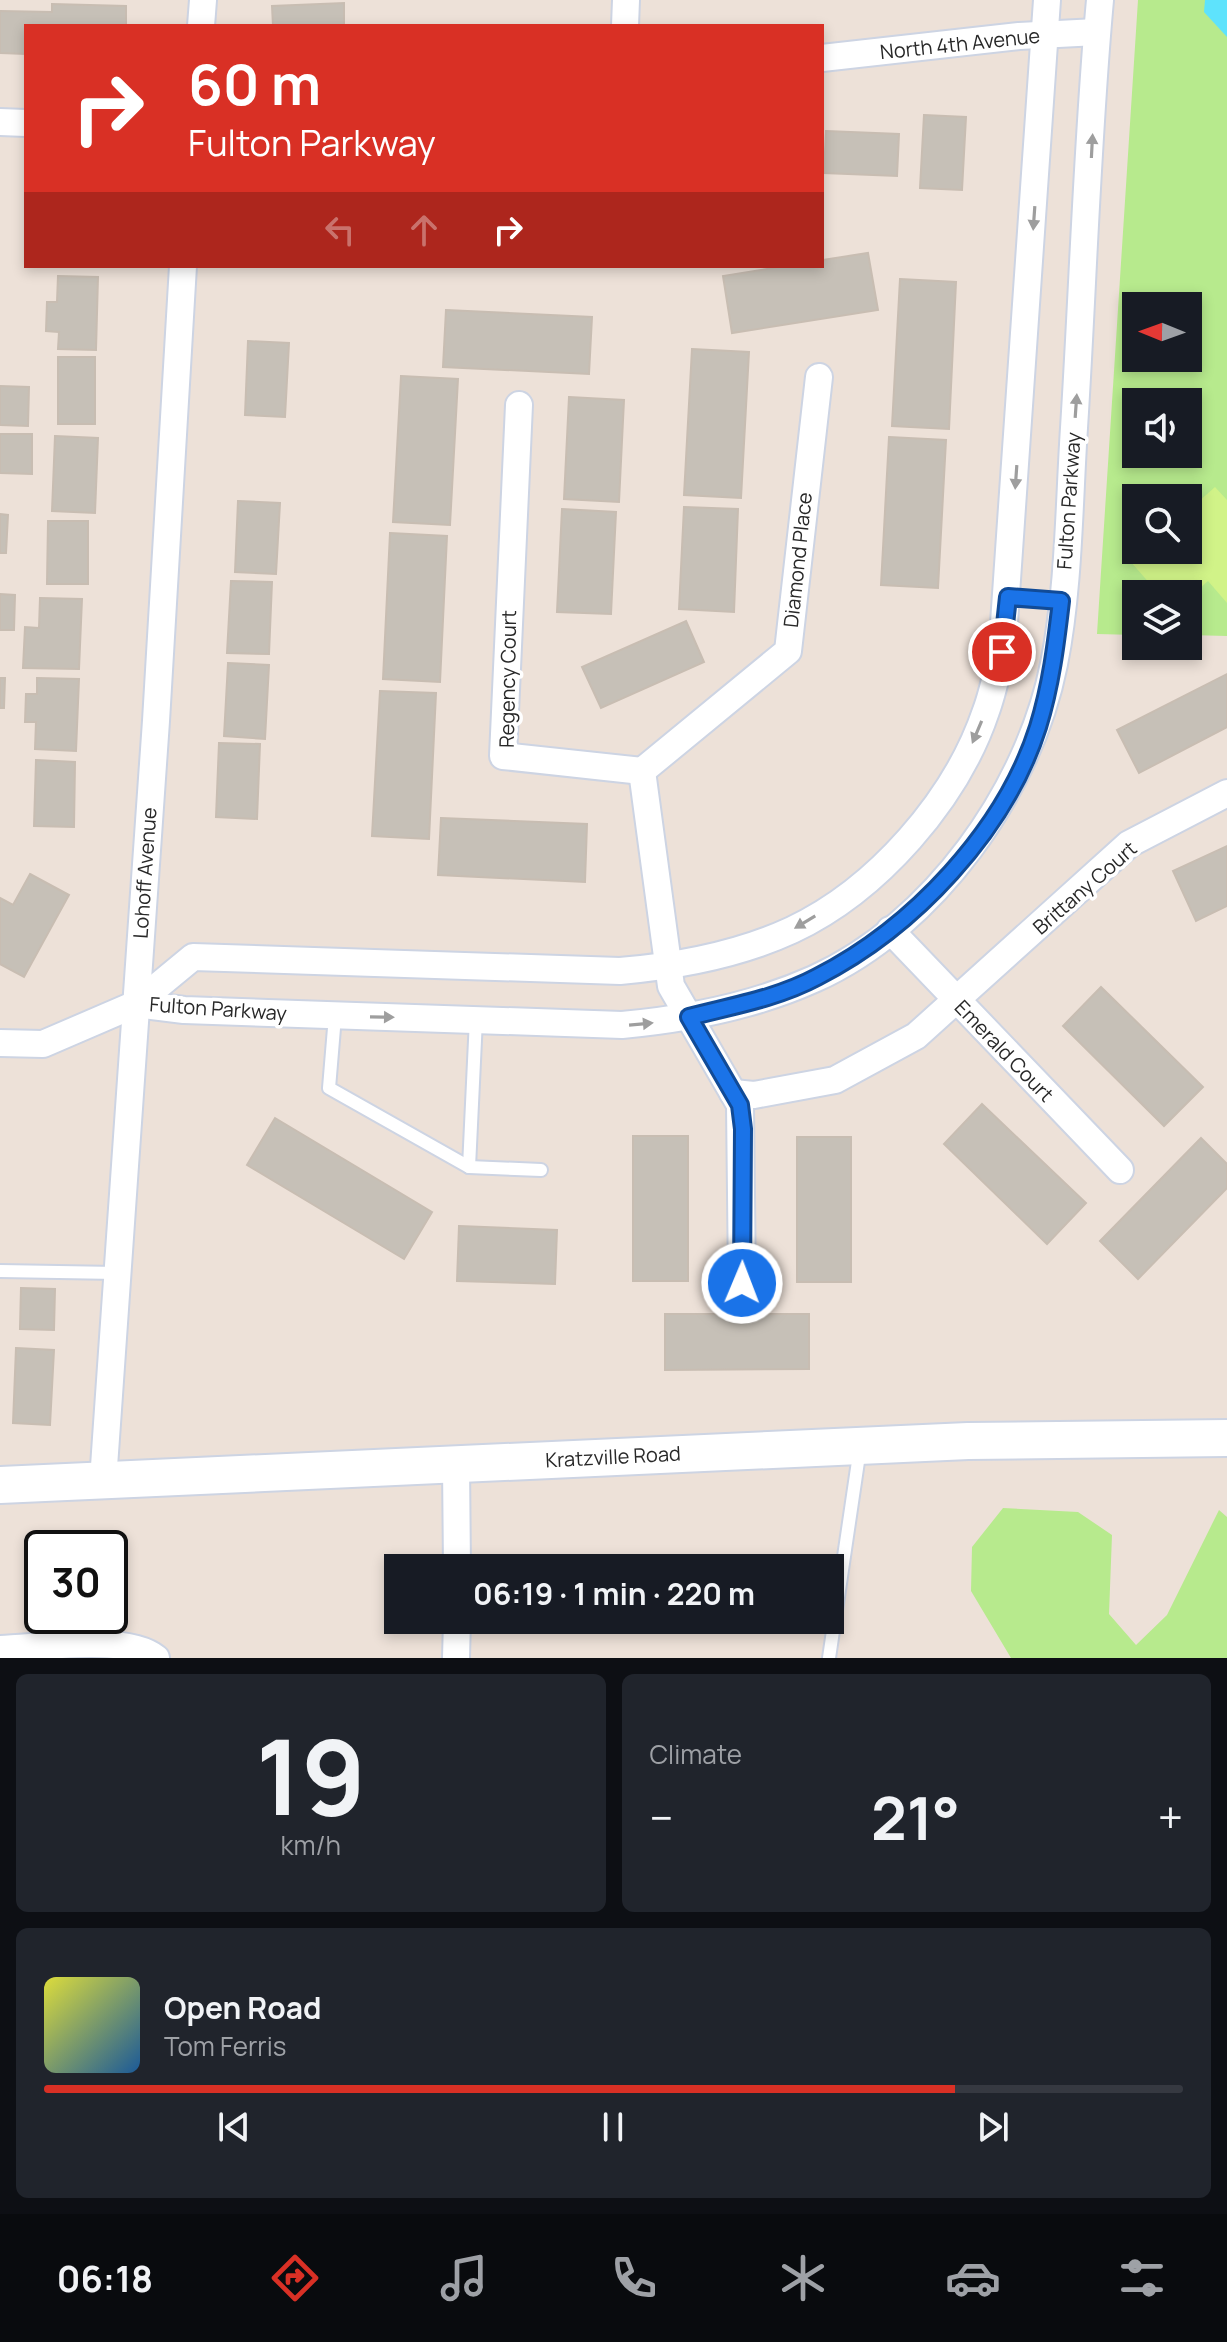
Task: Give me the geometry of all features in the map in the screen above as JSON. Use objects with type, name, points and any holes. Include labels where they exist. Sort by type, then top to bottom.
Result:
[{"type":"main road","name":"Kratzville Road","points":[[0,1485],[861,1446],[1227,1438]]},
{"type":"street","points":[[201,24],[203,0]]},
{"type":"street","points":[[625,24],[626,0]]},
{"type":"street","name":"Fulton Parkway","points":[[136,1004],[193,957],[620,971],[669,967],[735,950],[792,930],[856,888],[890,858],[948,788],[972,744],[986,711],[1002,652],[1047,0]]},
{"type":"street","name":"Fulton Parkway","points":[[136,1004],[184,1010],[622,1025],[689,1017],[750,1002],[815,979],[890,930],[929,895],[993,817],[1020,768],[1037,729],[1055,662],[1100,0]]},
{"type":"street","name":"North 4th Avenue","points":[[824,58],[1097,32]]},
{"type":"street","points":[[0,122],[24,123]]},
{"type":"street","name":"Lohoff Avenue","points":[[103,1481],[183,268]]},
{"type":"street","name":"Diamond Place","points":[[642,771],[788,651],[819,377]]},
{"type":"street","name":"Regency Court","points":[[519,405],[503,756],[642,771]]},
{"type":"street","points":[[642,771],[671,986],[740,1105],[743,1129],[742,1283]]},
{"type":"street","name":"Brittany Court","points":[[733,1093],[783,1091],[835,1080],[916,1036],[957,1003],[1129,844],[1227,793]]},
{"type":"street","name":"Emerald Court","points":[[890,930],[1120,1170]]},
{"type":"street","points":[[0,1043],[43,1044],[136,1004]]},
{"type":"street","points":[[456,1465],[457,1554]]},
{"type":"street","points":[[456,1658],[457,1634]]},
{"type":"street","points":[[0,1649],[106,1645],[132,1647],[156,1658]]},
{"type":"lane","points":[[1008,597],[1061,601]]},
{"type":"lane","points":[[335,1016],[329,1088],[469,1167],[541,1170]]},
{"type":"lane","points":[[469,1167],[476,1019]]},
{"type":"lane","points":[[0,1271],[117,1273]]},
{"type":"lane","points":[[841,1554],[861,1446]]},
{"type":"lane","points":[[829,1658],[831,1634]]},
{"type":"green space","points":[[1138,0],[1227,0],[1227,636],[1202,635],[1202,580],[1122,580],[1122,635],[1097,634]]},
{"type":"green space","points":[[1215,487],[1227,500],[1227,603],[1208,581],[1202,586],[1202,580],[1147,580],[1133,564],[1202,564],[1202,499]]},
{"type":"green space","points":[[1003,1508],[1078,1512],[1112,1535],[1109,1614],[1136,1645],[1167,1615],[1219,1510],[1227,1517],[1227,1658],[1011,1658],[971,1591],[972,1547]]},
{"type":"water","points":[[1205,0],[1227,0],[1227,37],[1204,12]]},
{"type":"building","points":[[344,3],[344,24],[273,24],[272,6]]},
{"type":"building","points":[[52,4],[126,6],[126,24],[24,24],[24,54],[0,53],[0,11],[52,12]]},
{"type":"building","points":[[924,115],[966,117],[962,190],[920,188]]},
{"type":"building","points":[[826,131],[899,134],[897,176],[824,173]]},
{"type":"building","points":[[868,253],[878,310],[732,333],[723,276],[773,268],[824,268],[824,260]]},
{"type":"building","points":[[58,276],[98,277],[96,350],[58,349],[59,332],[46,331],[47,302],[57,302]]},
{"type":"building","points":[[900,279],[956,282],[949,429],[892,426]]},
{"type":"building","points":[[446,310],[592,317],[589,374],[443,367]]},
{"type":"building","points":[[248,341],[289,343],[285,417],[245,415]]},
{"type":"building","points":[[692,349],[749,352],[741,498],[684,495]]},
{"type":"building","points":[[58,357],[95,357],[95,424],[58,424]]},
{"type":"building","points":[[401,376],[458,379],[450,525],[393,522]]},
{"type":"building","points":[[0,386],[29,387],[28,426],[0,425]]},
{"type":"building","points":[[569,397],[624,400],[619,502],[564,499]]},
{"type":"building","points":[[0,434],[32,434],[32,474],[0,473]]},
{"type":"building","points":[[55,436],[98,438],[95,513],[52,511]]},
{"type":"building","points":[[889,437],[946,440],[938,588],[881,585]]},
{"type":"building","points":[[238,501],[280,503],[276,574],[235,572]]},
{"type":"building","points":[[684,507],[738,509],[734,612],[679,609]]},
{"type":"building","points":[[562,509],[616,512],[611,614],[557,612]]},
{"type":"building","points":[[0,514],[8,515],[6,553],[0,553]]},
{"type":"building","points":[[48,521],[88,521],[88,584],[47,584]]},
{"type":"building","points":[[390,533],[447,536],[440,682],[383,679]]},
{"type":"building","points":[[231,581],[272,582],[269,654],[227,653]]},
{"type":"building","points":[[0,594],[15,595],[14,630],[0,630]]},
{"type":"building","points":[[40,598],[82,599],[79,669],[23,668],[25,627],[39,628]]},
{"type":"building","points":[[686,621],[704,662],[601,708],[582,667]]},
{"type":"building","points":[[228,663],[269,665],[265,739],[224,736]]},
{"type":"building","points":[[1227,674],[1227,727],[1139,773],[1117,730]]},
{"type":"building","points":[[0,678],[5,678],[4,708],[0,708]]},
{"type":"building","points":[[37,678],[79,679],[76,751],[35,749],[36,722],[25,722],[26,694],[37,694]]},
{"type":"building","points":[[380,691],[436,693],[429,839],[372,836]]},
{"type":"building","points":[[219,743],[260,744],[257,819],[216,817]]},
{"type":"building","points":[[36,760],[75,762],[74,827],[34,826]]},
{"type":"building","points":[[441,818],[587,824],[585,882],[438,875]]},
{"type":"building","points":[[1227,846],[1227,906],[1196,921],[1173,871]]},
{"type":"building","points":[[30,874],[69,895],[24,977],[0,964],[0,898],[13,905]]},
{"type":"building","points":[[1101,987],[1203,1087],[1164,1126],[1063,1026]]},
{"type":"building","points":[[982,1104],[1086,1203],[1047,1244],[944,1144]]},
{"type":"building","points":[[275,1118],[432,1212],[404,1259],[247,1165]]},
{"type":"building","points":[[633,1136],[688,1136],[688,1281],[633,1281]]},
{"type":"building","points":[[797,1137],[851,1137],[851,1282],[797,1282]]},
{"type":"building","points":[[1201,1138],[1227,1164],[1227,1188],[1138,1279],[1100,1241]]},
{"type":"building","points":[[459,1226],[557,1230],[555,1284],[457,1281]]},
{"type":"building","points":[[21,1288],[55,1289],[54,1330],[20,1329]]},
{"type":"building","points":[[665,1314],[809,1314],[809,1369],[665,1370]]},
{"type":"building","points":[[16,1348],[54,1350],[50,1425],[13,1423]]},
{"type":"route","points":[[742,1283],[743,1129],[740,1105],[689,1017],[750,1002],[815,979],[859,953],[929,895],[993,817],[1020,768],[1037,729],[1055,662],[1061,601],[1008,597],[1002,652]]}]
